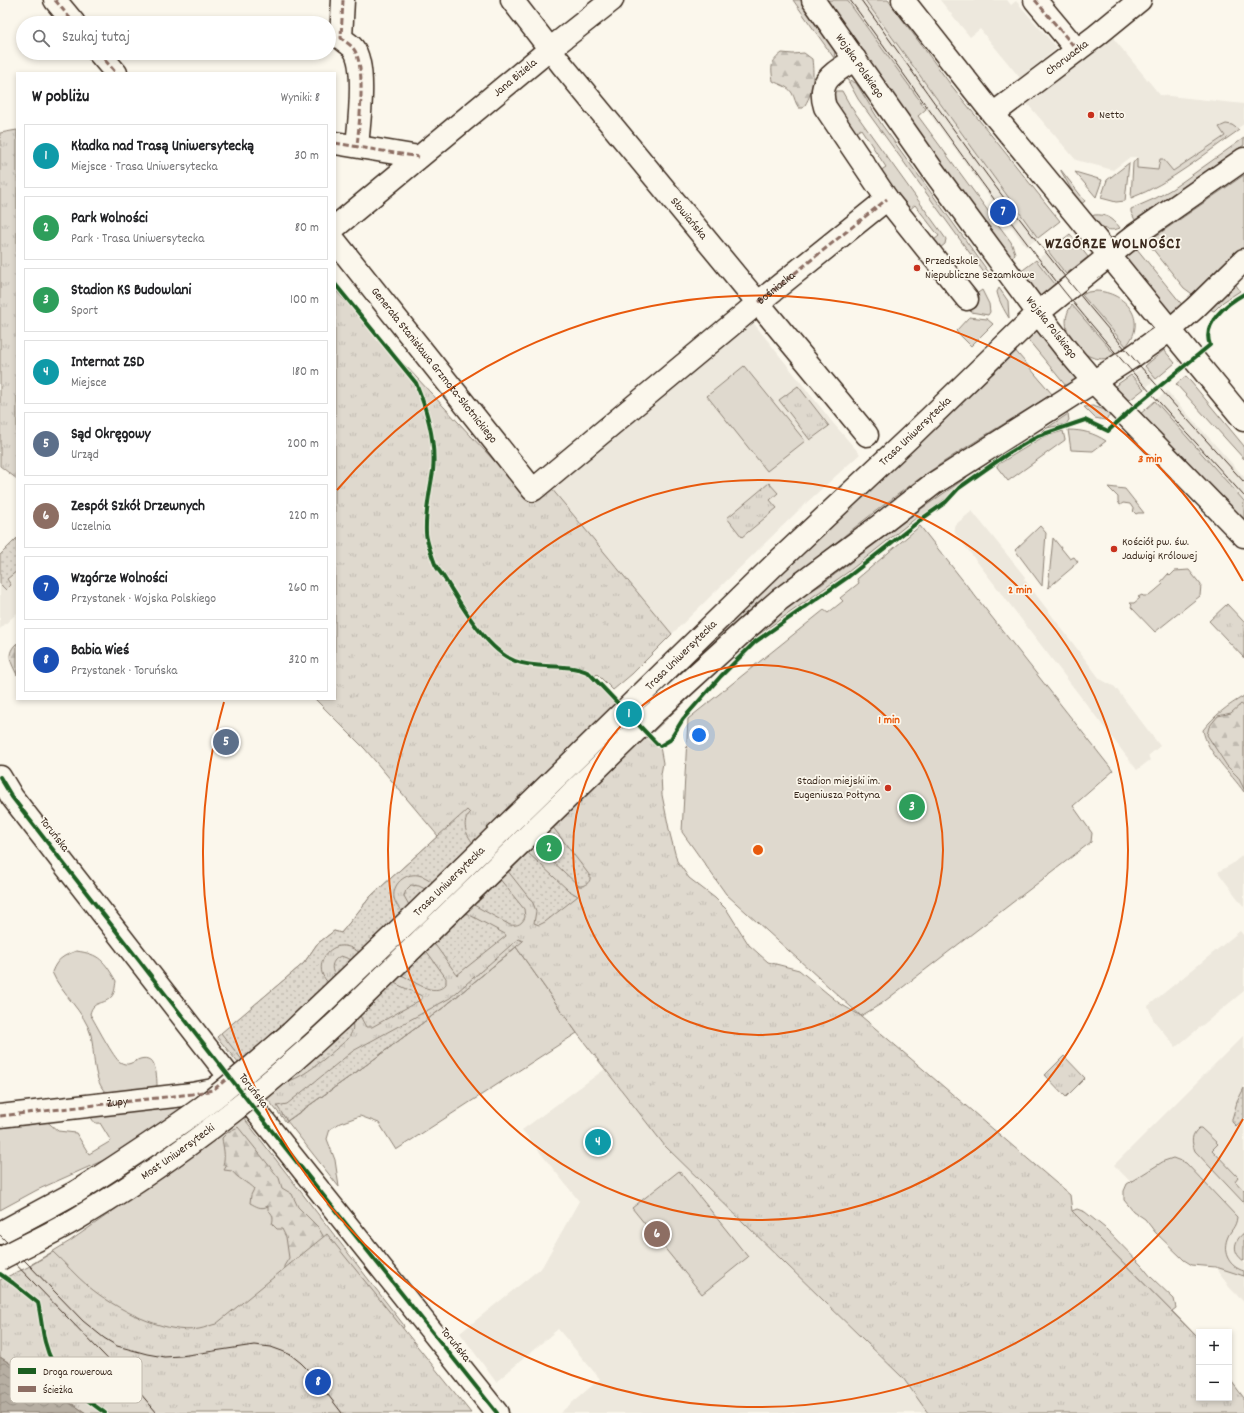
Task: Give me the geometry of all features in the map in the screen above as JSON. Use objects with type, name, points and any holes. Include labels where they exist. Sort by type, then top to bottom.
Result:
[{"type":"street","points":[[55,0],[68,16]]},
{"type":"street","points":[[343,0],[341,38],[353,48],[359,62],[361,98],[357,146]]},
{"type":"street","name":"Słowiańska","points":[[512,0],[550,50],[867,435]]},
{"type":"street","name":"Jana Biziela","points":[[336,226],[612,0]]},
{"type":"street","name":"Wojska Polskiego","points":[[813,0],[934,172],[1066,349],[1094,382],[1244,536]]},
{"type":"street","points":[[903,0],[993,114],[1244,420]]},
{"type":"street","points":[[1035,0],[1077,50]]},
{"type":"street","name":"Chorwacka","points":[[993,114],[1140,0]]},
{"type":"street","points":[[855,59],[829,78],[822,90],[822,98],[825,107],[887,199],[967,299]]},
{"type":"street","points":[[105,60],[115,72]]},
{"type":"street","points":[[336,143],[419,157]]},
{"type":"street","points":[[1109,255],[1244,159]]},
{"type":"street","name":"Bośniacka","points":[[534,490],[759,302],[887,199]]},
{"type":"street","name":"Generała Stanisława Grzmota-Skotnickiego","points":[[336,241],[534,490]]},
{"type":"street","name":"Trasa Uniwersytecka","points":[[291,1033],[774,565],[905,442],[1038,313],[1109,255]]},
{"type":"street","points":[[1170,330],[1244,260]]},
{"type":"street","name":"Trasa Uniwersytecka","points":[[339,1020],[652,715],[779,600],[933,484],[1125,363],[1170,330]]},
{"type":"street","name":"Toruńska","points":[[0,777],[12,797],[229,1077],[497,1413]]},
{"type":"street","name":"Most Uniwersytecki","points":[[0,1259],[77,1218],[132,1184],[213,1127],[273,1078],[339,1020]]},
{"type":"street","name":"Most Uniwersytecki","points":[[0,1233],[59,1202],[135,1155],[221,1092],[291,1033]]},
{"type":"street","name":"Żupy","points":[[0,1116],[192,1094],[213,1090],[229,1077]]},
{"type":"shaded area","points":[[847,0],[865,0],[1038,238],[1026,247]]},
{"type":"shaded area","points":[[940,0],[1007,0],[1011,5],[1016,1],[1057,48],[1020,78],[980,29],[970,37]]},
{"type":"shaded area","points":[[1109,33],[1160,95],[1244,104],[1244,124],[1238,128],[1221,125],[1219,127],[1225,136],[1173,171],[1160,159],[1158,170],[1137,168],[1137,157],[1130,157],[1113,170],[1076,160],[1024,100]]},
{"type":"shaded area","points":[[1048,251],[1066,274],[1055,284],[1036,260]]},
{"type":"shaded area","points":[[1082,295],[1126,346],[1115,355],[1072,305]]},
{"type":"shaded area","points":[[752,321],[833,423],[860,454],[804,505],[672,634],[633,589],[551,488]]},
{"type":"shaded area","points":[[1145,366],[1156,379],[1144,389],[1131,375]]},
{"type":"shaded area","points":[[1167,391],[1244,477],[1244,501],[1155,401]]},
{"type":"shaded area","points":[[972,511],[1025,577],[1024,579],[1100,679],[1115,687],[1160,746],[1148,756],[1150,760],[1137,770],[955,533],[954,526]]},
{"type":"shaded area","points":[[16,539],[16,614],[0,629],[0,555]]},
{"type":"shaded area","points":[[1244,854],[1244,907],[1218,872],[1232,864]]},
{"type":"shaded area","points":[[1240,931],[1244,936],[1244,991],[1176,1047],[1154,1021],[1148,1006]]},
{"type":"shaded area","points":[[1244,1035],[1244,1302],[1229,1287],[1216,1267],[1200,1253],[1114,1165]]},
{"type":"shaded area","points":[[605,1069],[665,1146],[903,1378],[928,1413],[560,1413],[600,1379],[558,1329],[496,1382],[460,1333],[542,1267],[579,1201],[522,1130]]},
{"type":"green space","points":[[793,0],[803,0],[834,47],[834,58]]},
{"type":"green space","points":[[824,0],[847,0],[926,109],[918,116],[1011,242],[1015,253],[1010,260]]},
{"type":"green space","points":[[865,0],[888,0],[951,85],[1060,221],[1038,238]]},
{"type":"green space","points":[[782,53],[804,53],[812,59],[813,72],[811,90],[807,102],[803,108],[799,108],[792,93],[788,89],[773,81],[772,65],[775,59]]},
{"type":"green space","points":[[847,79],[856,83],[882,125],[990,274],[985,274],[858,99]]},
{"type":"green space","points":[[833,87],[836,91],[842,91],[851,107],[946,239],[945,244],[940,248],[934,240],[939,236],[915,205],[908,211],[880,171],[886,167],[861,129],[853,134],[830,97]]},
{"type":"green space","points":[[1226,124],[1232,125],[1239,130],[1174,176],[1146,192],[1131,198],[1133,163],[1137,158],[1137,168],[1158,170],[1160,159],[1163,159],[1173,171],[1225,136],[1219,127]]},
{"type":"green space","points":[[16,130],[16,478],[0,466],[0,133]]},
{"type":"green space","points":[[1244,138],[1244,145],[1135,220],[1131,209],[1172,189]]},
{"type":"green space","points":[[1129,163],[1125,201],[1116,202],[1101,198],[1107,180]]},
{"type":"green space","points":[[1061,171],[1085,201],[1080,205]]},
{"type":"green space","points":[[1075,172],[1102,180],[1096,197]]},
{"type":"green space","points":[[1244,175],[1244,248],[1195,296],[1184,288],[1152,248],[1150,240]]},
{"type":"green space","points":[[1094,215],[1109,217],[1120,228],[1111,230],[1096,224],[1090,218]]},
{"type":"green space","points":[[1070,234],[1088,257],[1066,274],[1048,251]]},
{"type":"green space","points":[[1137,249],[1184,307],[1172,318],[1124,259]]},
{"type":"green space","points":[[1036,260],[1055,284],[1038,299],[1019,273]]},
{"type":"green space","points":[[1236,285],[1240,291],[1223,302],[1214,311],[1208,308]]},
{"type":"green space","points":[[999,288],[1008,301],[1009,318],[997,292]]},
{"type":"green space","points":[[982,290],[989,304],[990,312],[988,315],[971,312],[969,310],[978,303],[975,299],[975,295]]},
{"type":"green space","points":[[336,291],[526,495],[551,488],[672,634],[632,674],[613,690],[597,674],[594,677],[660,747],[663,763],[661,774],[662,795],[670,834],[677,861],[689,878],[715,898],[727,910],[749,945],[768,962],[799,970],[839,1003],[861,1016],[1070,1195],[1072,1211],[1196,1336],[1196,1401],[1232,1401],[1232,1382],[1244,1398],[1244,1413],[928,1413],[903,1378],[665,1146],[577,1033],[516,947],[444,1007],[286,1122],[217,1037],[304,963],[317,944],[334,931],[341,933],[371,896],[438,836],[365,749],[316,700],[336,700]]},
{"type":"green space","points":[[1096,291],[1116,296],[1130,309],[1134,317],[1135,327],[1133,336],[1126,346],[1082,295],[1088,292]]},
{"type":"green space","points":[[1072,305],[1115,355],[1104,359],[1094,358],[1084,353],[1076,345],[1069,336],[1066,325],[1067,315]]},
{"type":"green space","points":[[969,317],[987,319],[993,324],[971,346],[956,331]]},
{"type":"green space","points":[[1035,327],[1077,379],[1066,386],[1025,336]]},
{"type":"green space","points":[[1013,348],[1052,394],[968,446],[919,479],[832,546],[708,653],[588,765],[638,710]]},
{"type":"green space","points":[[1164,350],[1175,363],[1156,379],[1145,366]]},
{"type":"green space","points":[[744,366],[805,441],[767,471],[707,396]]},
{"type":"green space","points":[[1131,375],[1144,389],[1126,403],[1112,388]]},
{"type":"green space","points":[[1186,376],[1244,446],[1244,459],[1176,384]]},
{"type":"green space","points":[[798,386],[829,426],[810,440],[779,400]]},
{"type":"green space","points":[[1155,401],[1244,501],[1244,523],[1138,416]]},
{"type":"green space","points":[[1093,406],[1108,411],[1112,414],[1105,420],[1095,418],[1084,407]]},
{"type":"green space","points":[[1068,414],[1069,420],[1066,424],[1047,428]]},
{"type":"green space","points":[[1068,430],[1088,432],[1106,441],[1093,451],[1071,450]]},
{"type":"green space","points":[[1063,431],[1065,440],[1008,481],[997,467],[997,465],[1043,437]]},
{"type":"green space","points":[[967,477],[945,499],[921,517],[916,518],[848,572],[748,642],[653,732],[651,729],[743,642],[797,599],[821,585],[917,512]]},
{"type":"green space","points":[[769,483],[778,493],[770,500],[777,508],[742,537],[727,518]]},
{"type":"green space","points":[[1108,487],[1125,489],[1144,513],[1136,514],[1130,504],[1123,503],[1120,505],[1118,497]]},
{"type":"green space","name":"Stadion miejski im. Eugeniusza Połtyna","points":[[920,526],[1113,771],[1073,806],[1092,833],[1091,842],[881,1004],[861,1016],[726,894],[682,832],[688,719],[824,610],[828,613],[843,601],[840,598],[859,583],[857,579]]},
{"type":"green space","points":[[1040,526],[1046,533],[1042,586],[1015,550]]},
{"type":"green space","points":[[1053,538],[1070,559],[1074,557],[1078,562],[1048,588]]},
{"type":"green space","points":[[16,539],[16,572],[7,579],[11,585],[6,590],[0,584],[0,555]]},
{"type":"green space","points":[[1189,570],[1201,585],[1200,596],[1155,632],[1131,607],[1132,605],[1130,603],[1134,603],[1140,598],[1138,597],[1142,595],[1149,596],[1163,584],[1161,582],[1168,574],[1170,576],[1175,571]]},
{"type":"green space","points":[[1227,604],[1244,622],[1244,658],[1209,621]]},
{"type":"green space","points":[[16,644],[16,673],[10,658],[13,647]]},
{"type":"green space","points":[[1244,696],[1244,792],[1214,755],[1205,738],[1203,730],[1222,711]]},
{"type":"green space","points":[[1241,704],[1244,706],[1244,789],[1238,777],[1227,766],[1207,735],[1209,727],[1218,716],[1231,713]]},
{"type":"green space","points":[[467,810],[470,813],[467,817],[465,825],[468,836],[473,843],[433,882],[418,875],[408,876],[400,880],[395,888],[394,898],[396,904],[402,912],[360,953],[345,946],[335,947],[331,950],[324,958],[321,968],[323,976],[329,984],[243,1061],[221,1033],[304,963],[317,944],[334,931],[341,933],[371,896]]},
{"type":"green space","points":[[552,826],[590,876],[589,881],[586,884],[579,886],[534,844]]},
{"type":"green space","points":[[526,851],[568,890],[578,896],[539,925],[534,923],[536,911],[533,903],[507,870]]},
{"type":"green space","points":[[499,878],[524,909],[525,917],[519,924],[510,925],[472,904]]},
{"type":"green space","points":[[411,885],[419,886],[425,889],[409,905],[404,896],[406,890]]},
{"type":"green space","points":[[464,912],[505,934],[506,936],[457,975],[433,942]]},
{"type":"green space","points":[[518,939],[523,941],[444,1007],[287,1121],[277,1106],[287,1104],[353,1051],[450,998]]},
{"type":"green space","points":[[516,947],[577,1033],[396,1150],[379,1123],[360,1116],[340,1123],[330,1129],[327,1139],[335,1160],[339,1187],[287,1121],[444,1007]]},
{"type":"green space","points":[[425,949],[446,978],[446,984],[436,990],[423,987],[400,974]]},
{"type":"green space","points":[[76,951],[91,954],[100,960],[108,968],[116,981],[111,997],[106,1001],[95,1005],[90,1014],[109,1048],[120,1062],[125,1064],[130,1064],[146,1058],[150,1060],[155,1068],[157,1088],[108,1095],[103,1089],[99,1082],[95,1067],[91,1035],[88,1027],[84,1019],[61,988],[52,972],[61,958]]},
{"type":"green space","points":[[341,956],[352,960],[336,977],[332,965],[335,960]]},
{"type":"green space","points":[[392,982],[422,996],[422,999],[372,1027],[366,1027],[359,1014]]},
{"type":"green space","points":[[352,1021],[353,1026],[348,1039],[309,1071],[292,1080],[284,1082]]},
{"type":"green space","points":[[1064,1056],[1085,1078],[1066,1097],[1045,1075]]},
{"type":"green space","points":[[1244,1088],[1244,1118],[1236,1126],[1232,1122],[1232,1119],[1237,1102]]},
{"type":"green space","points":[[188,1104],[141,1138],[104,1160],[37,1190],[0,1210],[0,1122],[43,1118],[58,1131],[76,1133],[89,1154],[111,1141],[100,1123],[94,1122],[90,1115]]},
{"type":"green space","points":[[243,1117],[404,1327],[329,1383],[184,1351],[32,1264],[70,1241],[194,1154]]},
{"type":"green space","points":[[238,1127],[279,1178],[282,1188],[292,1194],[298,1207],[318,1227],[338,1262],[284,1275],[284,1266],[289,1258],[286,1237],[282,1229],[277,1229],[272,1224],[273,1216],[268,1210],[268,1206],[261,1208],[250,1203],[251,1195],[254,1189],[232,1171],[224,1170],[227,1165],[223,1165],[224,1154],[222,1138],[228,1132]]},
{"type":"green space","points":[[1201,1128],[1218,1144],[1212,1150],[1238,1177],[1235,1181],[1243,1190],[1244,1189],[1244,1203],[1195,1151],[1192,1138],[1194,1133]]},
{"type":"green space","points":[[1173,1158],[1186,1163],[1237,1217],[1227,1239],[1226,1255],[1231,1263],[1244,1271],[1244,1276],[1216,1267],[1192,1265],[1184,1260],[1155,1232],[1145,1219],[1133,1211],[1124,1200],[1124,1191],[1127,1184],[1164,1161]]},
{"type":"green space","points":[[679,1171],[748,1257],[702,1294],[632,1208]]},
{"type":"green space","points":[[1077,1209],[1085,1212],[1105,1228],[1174,1299],[1176,1308],[1172,1311],[1196,1336],[1072,1211]]},
{"type":"green space","points":[[1244,1233],[1244,1261],[1237,1254],[1235,1247],[1240,1236]]},
{"type":"green space","points":[[327,1234],[471,1413],[86,1413],[71,1403],[142,1403],[142,1357],[10,1357],[10,1364],[0,1357],[0,1280],[28,1267],[53,1252],[88,1286],[112,1303],[140,1318],[171,1328],[186,1330],[199,1329],[216,1324]]},
{"type":"water","points":[[0,1357],[10,1364],[10,1403],[71,1403],[86,1413],[0,1413]]},
{"type":"tram line","points":[[850,0],[982,183],[1063,290],[1129,368],[1244,496]]},
{"type":"tram line","points":[[861,0],[949,124],[1064,276],[1140,366],[1244,482]]},
{"type":"tram line","points":[[0,1235],[83,1321],[104,1338],[117,1346],[164,1357],[181,1356],[254,1345],[271,1347],[291,1355],[301,1363],[311,1373],[342,1413]]},
{"type":"tram line","points":[[0,1248],[106,1357]]},
{"type":"tram line","points":[[142,1395],[157,1413]]},
{"type":"marked path","points":[[55,0],[68,16]]},
{"type":"marked path","points":[[343,0],[341,38],[353,48],[360,67],[361,95],[357,146]]},
{"type":"marked path","points":[[1035,0],[1077,50]]},
{"type":"marked path","points":[[105,60],[115,72]]},
{"type":"marked path","points":[[336,143],[419,157]]},
{"type":"marked path","points":[[759,302],[887,199]]},
{"type":"marked path","points":[[0,1116],[192,1094],[213,1090],[229,1077]]},
{"type":"cycle path","points":[[336,285],[416,383],[430,426],[434,460],[426,517],[427,539],[436,566],[475,625],[494,647],[515,661],[524,664],[571,668],[589,673],[657,744]]},
{"type":"cycle path","points":[[660,746],[670,740],[683,719],[721,676],[755,642],[848,577],[923,518],[946,502],[959,488],[1006,455],[1038,436],[1085,420],[1108,431],[1132,409],[1210,345],[1208,337],[1209,329],[1213,322],[1224,308],[1244,294]]},
{"type":"cycle path","points":[[0,777],[12,797],[256,1111],[497,1413]]},
{"type":"cycle path","points":[[0,1274],[38,1303],[45,1342],[50,1357]]},
{"type":"cycle path","points":[[92,1403],[105,1413]]},
{"type":"place","name":"Netto","points":[[1091,115]]},
{"type":"place","name":"Wzgórze Wolności","points":[[1003,212]]},
{"type":"place","name":"Przedszkole Niepubliczne Sezamkowe","points":[[917,268]]},
{"type":"place","name":"Kościół pw. św. Jadwigi Królowej","points":[[1114,549]]},
{"type":"place","name":"Kładka nad Trasą Uniwersytecką","points":[[629,714]]},
{"type":"place","name":"Sąd Okręgowy","points":[[226,742]]},
{"type":"place","name":"Stadion miejski im. Eugeniusza Połtyna","points":[[888,788]]},
{"type":"place","name":"Stadion KS Budowlani","points":[[912,807]]},
{"type":"place","name":"Park Wolności","points":[[549,848]]},
{"type":"place","name":"Internat ZSD","points":[[598,1142]]},
{"type":"place","name":"Zespół Szkół Drzewnych","points":[[657,1234]]},
{"type":"place","name":"Babia Wieś","points":[[318,1382]]},
{"type":"district","name":"WZGÓRZE WOLNOŚCI","points":[[1113,244]]}]
